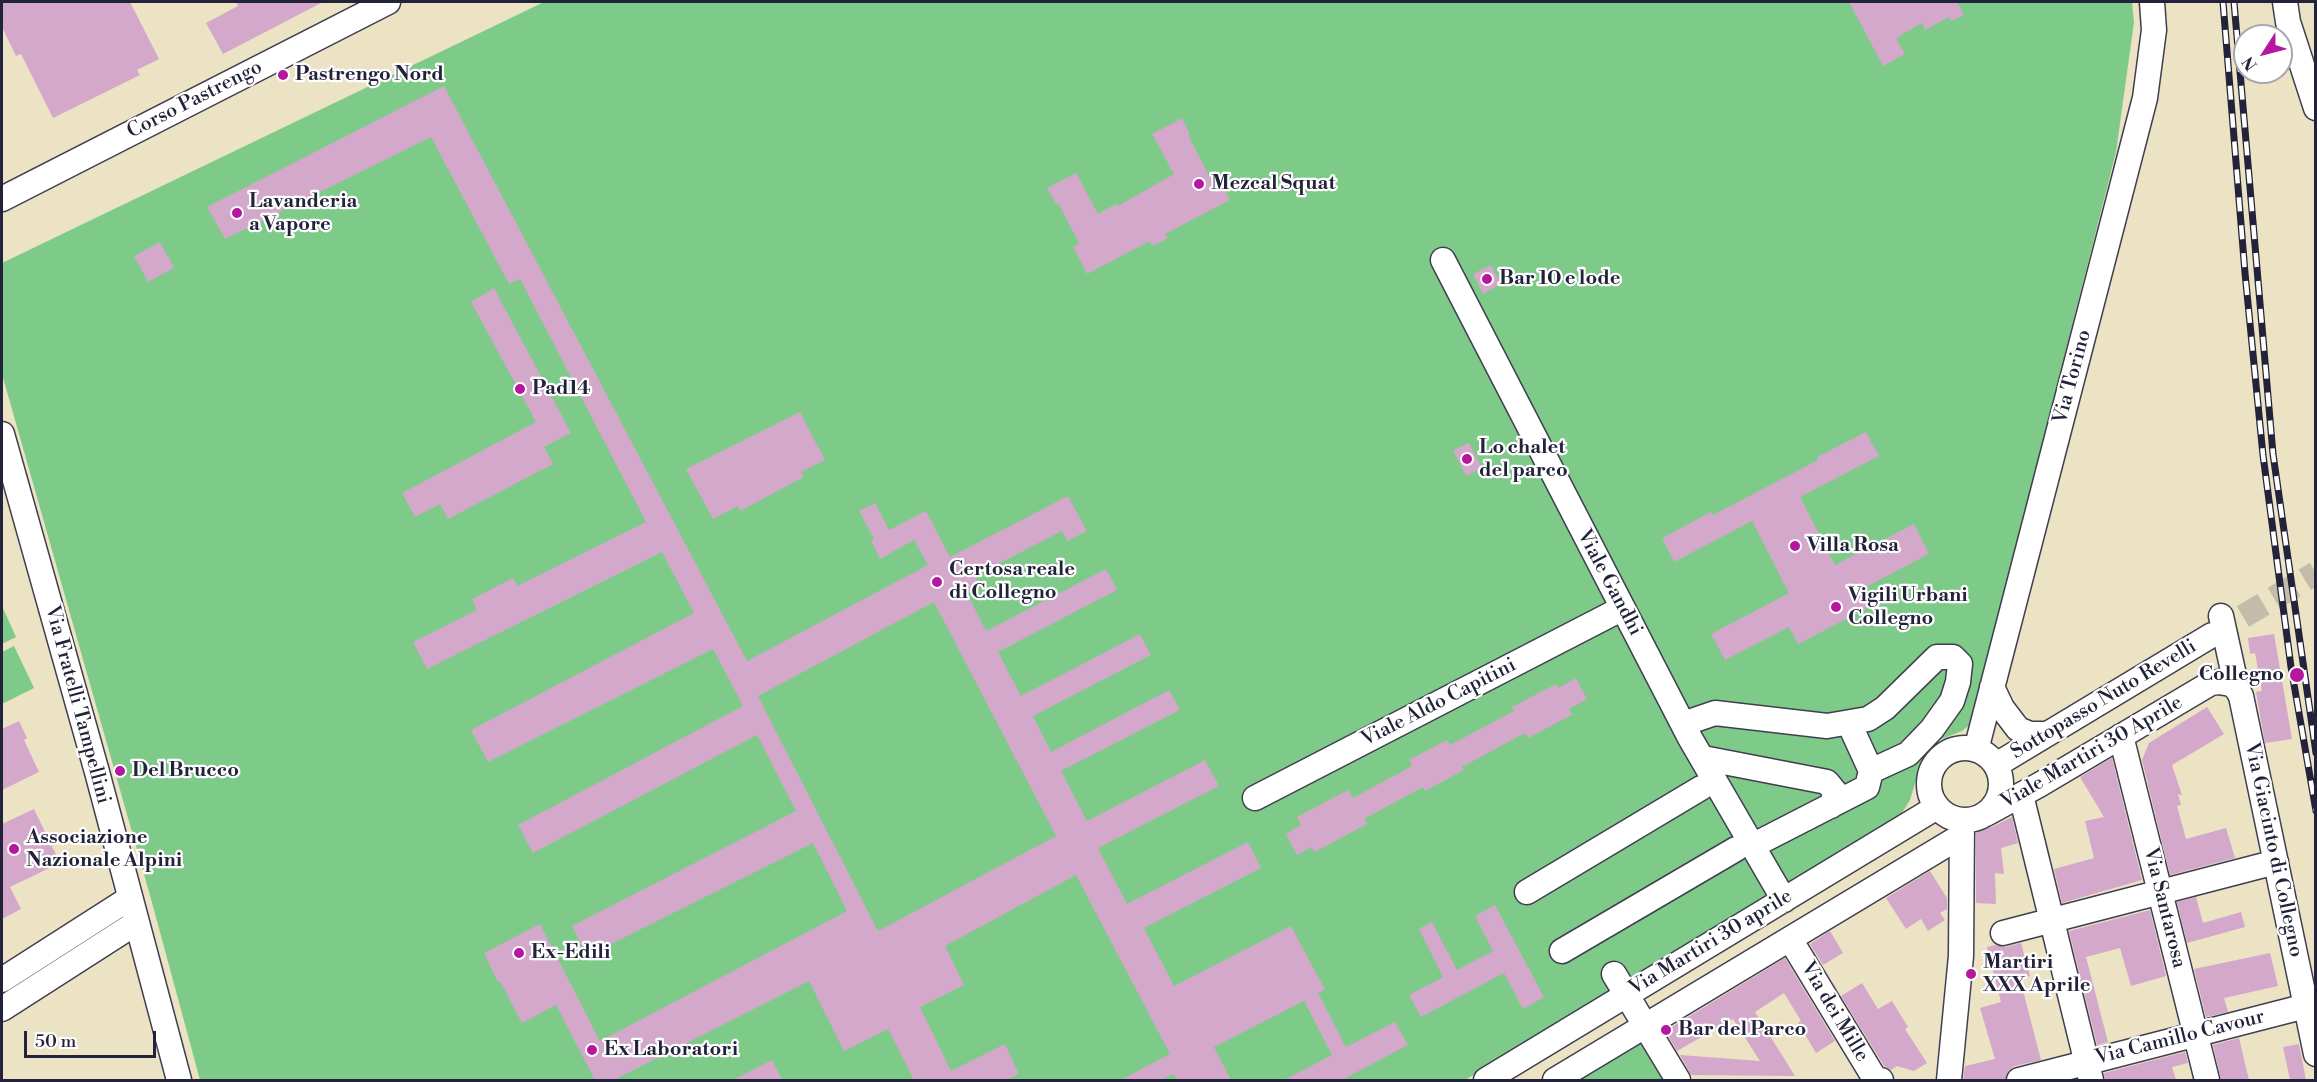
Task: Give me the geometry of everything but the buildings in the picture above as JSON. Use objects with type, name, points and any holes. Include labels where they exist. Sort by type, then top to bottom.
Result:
[{"type":"street","name":"Corso Pastrengo","points":[[2,199],[388,2]]},
{"type":"street","name":"Via Torino","points":[[1976,750],[2145,98],[2154,30],[2152,2]]},
{"type":"street","points":[[2285,2],[2288,22],[2316,108]]},
{"type":"street","name":"Viale Gandhi","points":[[1443,260],[1683,724],[1703,758],[1745,847],[1784,900]]},
{"type":"street","name":"Via Fratelli Tampellini","points":[[2,434],[97,772],[179,1080]]},
{"type":"street","name":"Viale Aldo Capitini","points":[[1255,798],[1623,608]]},
{"type":"street","name":"Via Giacinto di Collegno","points":[[2216,625],[2234,687],[2241,696],[2316,1054]]},
{"type":"street","name":"Sottopasso Nuto Revelli","points":[[1996,765],[2216,625]]},
{"type":"street","points":[[1683,724],[1715,713],[1827,726],[1868,719],[1885,708],[1937,657],[1953,657],[1960,664],[1958,682],[1952,701],[1932,729],[1908,754],[1871,771]]},
{"type":"street","name":"Viale Martiri 30 Aprile","points":[[1986,814],[2211,683],[2218,682],[2234,687]]},
{"type":"street","points":[[1992,687],[2002,708],[2018,729],[2030,734],[2047,734]]},
{"type":"street","points":[[1562,951],[1745,847],[1867,786],[1871,771],[1849,723]]},
{"type":"street","name":"Via Santarosa","points":[[2121,736],[2207,1080]]},
{"type":"street","points":[[1949,1080],[1961,956],[1961,828],[1937,807],[1931,796],[1929,784],[1932,771],[1939,760],[1950,752],[1963,748],[1976,750],[1996,765],[2001,778],[2001,792],[1996,804],[1986,814],[1961,828]]},
{"type":"street","points":[[1703,758],[1827,782],[1836,793],[1831,806]]},
{"type":"street","points":[[1527,892],[1701,788]]},
{"type":"street","points":[[2021,795],[2089,1071]]},
{"type":"street","name":"Via Martiri 30 aprile","points":[[1486,1080],[1937,807]]},
{"type":"street","name":"Via Martiri 30 aprile","points":[[1555,1080],[1790,939],[1961,828]]},
{"type":"street","points":[[2003,933],[2276,862]]},
{"type":"street","points":[[2,980],[130,898]]},
{"type":"street","points":[[2,1010],[136,923]]},
{"type":"street","name":"Via dei Mille","points":[[1790,939],[1875,1078],[1881,1080]]},
{"type":"street","points":[[1614,974],[1678,1080]]},
{"type":"street","name":"Via Camillo Cavour","points":[[2019,1080],[2089,1071],[2195,1034],[2306,1006]]},
{"type":"green space","points":[[544,2],[2132,2],[2134,22],[2116,152],[1971,724],[1962,731],[1939,740],[1923,756],[1910,800],[1900,816],[1465,1080],[200,1080],[2,374],[2,263]]},
{"type":"green space","points":[[2,606],[16,637],[2,644]]},
{"type":"green space","points":[[14,646],[34,688],[2,704],[2,652]]},
{"type":"green space","points":[[1642,1038],[1667,1080],[1571,1080]]},
{"type":"tunnel","points":[[2212,635],[2316,573]]},
{"type":"railway","points":[[2223,2],[2245,273],[2263,455],[2291,667],[2316,811]]},
{"type":"railway","points":[[2234,2],[2273,454],[2316,753]]},
{"type":"place","name":"Pastrengo Nord","points":[[283,75]]},
{"type":"place","name":"Mezcal Squat","points":[[1199,184]]},
{"type":"place","name":"Lavanderia a Vapore","points":[[237,213]]},
{"type":"place","name":"Bar 10 e lode","points":[[1487,279]]},
{"type":"place","name":"Pad14","points":[[520,389]]},
{"type":"place","name":"Lo chalet del parco","points":[[1467,459]]},
{"type":"place","name":"Villa Rosa","points":[[1795,546]]},
{"type":"place","name":"Certosa reale di Collegno","points":[[937,582]]},
{"type":"place","name":"Vigili Urbani Collegno","points":[[1836,607]]},
{"type":"place","name":"Collegno","points":[[2297,675]]},
{"type":"place","name":"Del Brucco","points":[[120,771]]},
{"type":"place","name":"Associazione Nazionale Alpini","points":[[14,849]]},
{"type":"place","name":"Ex-Edili","points":[[519,953]]},
{"type":"place","name":"Martiri XXX Aprile","points":[[1971,974]]},
{"type":"place","name":"Bar del Parco","points":[[1666,1030]]},
{"type":"place","name":"Ex Laboratori","points":[[592,1050]]}]
